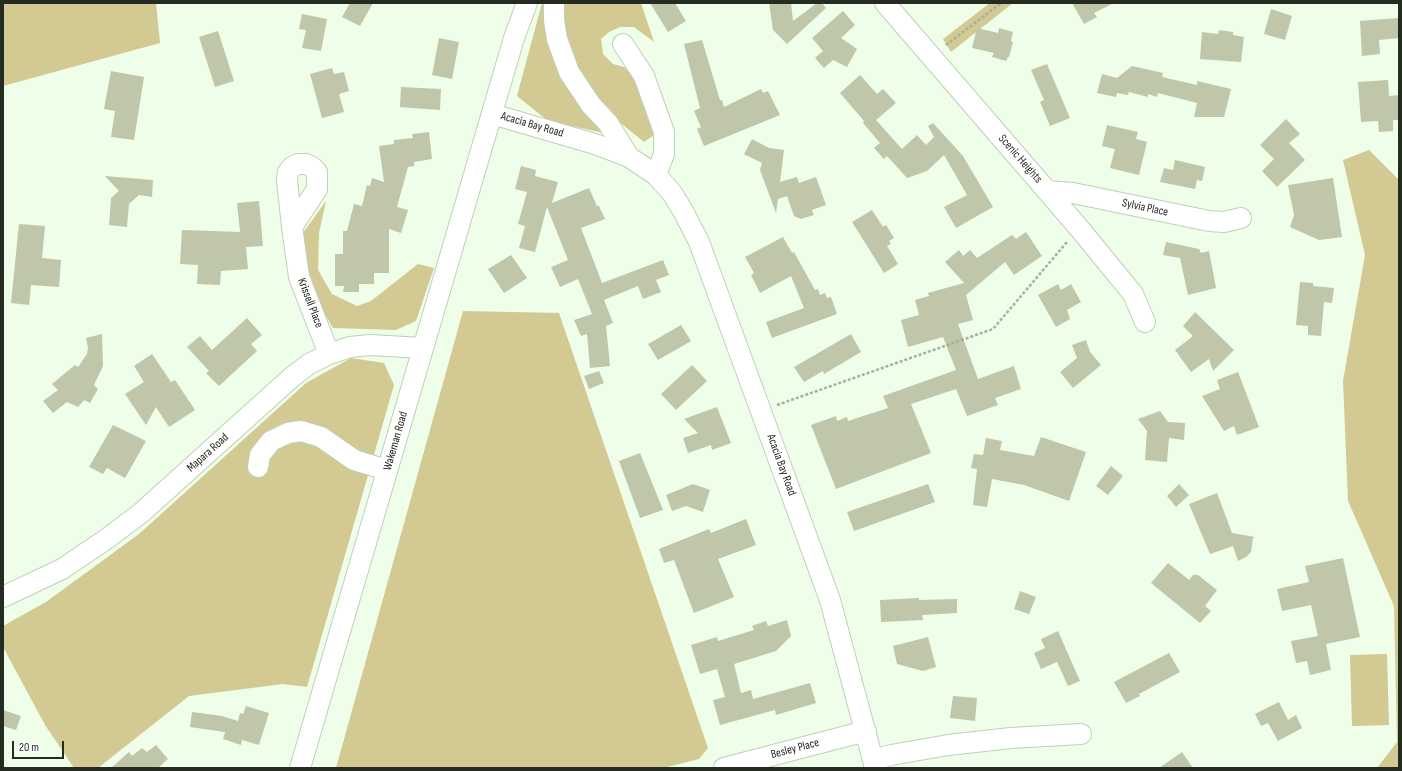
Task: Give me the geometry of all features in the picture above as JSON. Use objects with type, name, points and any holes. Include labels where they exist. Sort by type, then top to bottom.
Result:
[{"type":"street","name":"Acacia Bay Road","points":[[527,3],[514,38],[492,114],[595,144],[629,157],[656,175],[672,193],[683,210],[699,242],[830,600],[874,764]]},
{"type":"street","points":[[554,3],[554,20],[557,39],[569,72],[591,105],[608,123],[629,157]]},
{"type":"street","name":"Scenic Heights","points":[[884,3],[1079,228],[1133,294],[1145,322]]},
{"type":"street","points":[[623,44],[644,76],[664,132],[664,154],[656,175]]},
{"type":"street","name":"Wakeman Road","points":[[300,768],[492,114]]},
{"type":"street","name":"Sylvia Place","points":[[1048,191],[1073,193],[1209,221],[1224,222],[1241,218]]},
{"type":"street","name":"Krissell Place","points":[[292,227],[299,277],[329,354]]},
{"type":"street","name":"Mapara Road","points":[[3,597],[62,569],[105,540],[141,513],[308,364],[329,354],[350,348],[370,345],[423,348]]},
{"type":"street","points":[[258,467],[260,455],[272,441],[288,433],[301,431],[321,437],[354,460],[387,470]]},
{"type":"street","name":"Besley Place","points":[[724,768],[866,730]]},
{"type":"street","points":[[874,764],[892,755],[948,745],[1011,738],[1081,734]]},
{"type":"path","points":[[931,56],[1001,3]]},
{"type":"path","points":[[762,411],[993,329],[1079,228]]},
{"type":"shaded area","points":[[3,3],[156,3],[160,43],[3,86]]},
{"type":"shaded area","points":[[542,3],[549,25],[604,133],[548,121],[517,96]]},
{"type":"shaded area","points":[[563,3],[641,3],[654,42],[634,27],[620,27],[609,32],[601,39],[603,54],[613,64],[624,67],[634,77],[655,122],[654,135],[644,142],[601,107],[577,66],[561,18]]},
{"type":"shaded area","points":[[990,3],[1013,3],[951,52],[943,39]]},
{"type":"shaded area","points":[[1369,150],[1399,180],[1399,768],[1377,768],[1397,742],[1394,606],[1348,501],[1343,381],[1365,255],[1343,160]]},
{"type":"shaded area","points":[[326,201],[319,233],[318,270],[332,294],[357,306],[371,301],[418,264],[434,268],[416,321],[396,330],[333,328],[320,306],[309,272],[303,233]]},
{"type":"shaded area","points":[[463,311],[559,313],[708,748],[699,759],[663,768],[336,768]]},
{"type":"shaded area","points":[[351,358],[384,363],[394,385],[307,687],[283,684],[189,696],[98,768],[74,768],[45,725],[3,647],[3,626],[46,602],[139,534],[306,383]]},
{"type":"shaded area","points":[[1387,654],[1389,725],[1352,726],[1350,655]]},
{"type":"building","points":[[350,3],[373,3],[360,26],[342,17]]},
{"type":"building","points":[[650,3],[675,3],[686,21],[668,32]]},
{"type":"building","points":[[769,3],[791,3],[793,21],[817,3],[822,3],[826,8],[787,44],[773,30]]},
{"type":"building","points":[[1072,3],[1114,3],[1094,13],[1097,17],[1084,24]]},
{"type":"building","points":[[1271,9],[1292,16],[1285,40],[1264,34]]},
{"type":"building","points":[[843,11],[855,25],[841,38],[857,49],[847,67],[833,60],[824,68],[815,58],[823,51],[812,38]]},
{"type":"building","points":[[302,14],[327,19],[321,51],[302,48],[306,30],[299,29]]},
{"type":"building","points":[[1399,18],[1399,38],[1379,40],[1380,54],[1362,56],[1360,21]]},
{"type":"building","points":[[977,28],[998,33],[999,28],[1013,32],[1011,41],[1013,42],[1009,57],[1006,61],[992,57],[994,53],[972,48]]},
{"type":"building","points":[[1219,30],[1233,32],[1233,35],[1244,37],[1241,62],[1200,59],[1202,32],[1218,34]]},
{"type":"building","points":[[218,31],[234,81],[215,87],[199,37]]},
{"type":"building","points":[[439,38],[459,42],[452,79],[432,75]]},
{"type":"building","points":[[702,40],[720,100],[722,100],[724,107],[761,89],[763,93],[768,91],[780,115],[704,146],[697,129],[701,127],[694,111],[700,108],[684,44]]},
{"type":"building","points":[[1047,64],[1070,118],[1050,126],[1040,102],[1044,100],[1031,70]]},
{"type":"building","points":[[1132,66],[1163,73],[1162,77],[1197,85],[1197,81],[1231,89],[1224,117],[1194,117],[1197,103],[1158,93],[1157,97],[1148,94],[1148,97],[1129,92],[1128,95],[1117,93],[1116,97],[1097,93],[1102,74],[1117,78]]},
{"type":"building","points":[[332,68],[334,74],[344,72],[349,91],[339,94],[344,112],[322,118],[310,74]]},
{"type":"building","points":[[111,71],[144,77],[134,140],[111,137],[115,111],[104,109]]},
{"type":"building","points":[[860,75],[877,94],[883,89],[896,103],[876,120],[902,149],[917,135],[926,145],[934,137],[928,126],[933,123],[963,156],[993,207],[956,228],[944,207],[967,195],[944,155],[927,171],[907,178],[887,156],[884,159],[874,148],[880,143],[863,123],[864,121],[840,93]]},
{"type":"building","points":[[1388,80],[1389,96],[1399,95],[1399,120],[1393,120],[1393,131],[1379,132],[1378,121],[1361,122],[1358,82]]},
{"type":"building","points":[[401,87],[441,89],[440,110],[400,107]]},
{"type":"building","points":[[1286,119],[1300,134],[1289,143],[1305,160],[1277,187],[1262,171],[1274,159],[1260,145]]},
{"type":"building","points":[[1107,125],[1138,132],[1136,139],[1147,142],[1139,175],[1110,168],[1115,149],[1102,146]]},
{"type":"building","points":[[429,132],[432,159],[414,162],[414,166],[408,167],[397,207],[408,210],[401,233],[389,229],[389,273],[374,273],[374,284],[359,284],[359,292],[343,292],[344,286],[335,286],[335,254],[343,254],[343,231],[347,231],[354,204],[362,206],[367,185],[370,186],[372,178],[384,182],[379,146],[394,144],[394,140],[413,138],[412,134]]},
{"type":"building","points":[[752,139],[769,148],[784,150],[780,182],[797,177],[799,183],[816,177],[826,205],[812,210],[814,215],[801,219],[794,216],[787,196],[778,199],[776,213],[760,170],[762,163],[744,154]]},
{"type":"building","points":[[1175,160],[1205,167],[1202,181],[1197,180],[1195,189],[1160,182],[1164,168],[1173,170]]},
{"type":"building","points":[[521,166],[536,170],[535,176],[558,182],[552,203],[589,188],[605,219],[581,228],[602,283],[663,260],[669,275],[656,280],[661,292],[643,299],[638,286],[604,300],[613,323],[606,326],[610,366],[590,368],[587,334],[581,336],[574,320],[592,314],[578,279],[560,287],[551,267],[568,260],[547,207],[535,252],[519,248],[525,226],[518,224],[527,192],[515,189]]},
{"type":"building","points":[[105,176],[153,180],[152,197],[139,195],[129,204],[127,227],[109,225],[111,198],[119,191]]},
{"type":"building","points":[[1333,178],[1342,237],[1319,240],[1290,227],[1294,215],[1288,185]]},
{"type":"building","points":[[259,201],[263,246],[246,247],[248,269],[221,271],[220,285],[197,284],[198,265],[180,264],[182,230],[240,232],[237,203]]},
{"type":"building","points":[[872,210],[883,227],[886,225],[894,238],[889,241],[891,244],[887,246],[898,264],[884,273],[852,222]]},
{"type":"building","points":[[19,224],[45,226],[42,258],[61,260],[59,287],[31,285],[29,305],[11,303]]},
{"type":"building","points":[[1026,232],[1042,256],[1014,275],[1005,262],[966,295],[973,320],[958,324],[978,379],[1014,366],[1021,389],[995,398],[998,405],[967,416],[956,389],[911,404],[931,453],[836,489],[811,425],[836,416],[837,421],[847,417],[848,421],[888,408],[883,396],[956,370],[943,337],[908,347],[901,320],[919,315],[915,300],[929,296],[928,293],[964,283],[945,262],[959,250],[963,256],[970,250],[977,258],[1012,235],[1016,239]]},
{"type":"building","points":[[783,237],[792,253],[794,252],[815,290],[818,289],[820,295],[825,293],[827,298],[831,297],[837,314],[772,338],[766,322],[804,308],[791,276],[760,293],[751,275],[754,273],[745,257]]},
{"type":"building","points":[[1166,242],[1199,249],[1201,253],[1209,251],[1216,288],[1188,295],[1180,258],[1163,255]]},
{"type":"building","points":[[511,255],[527,278],[504,293],[488,269]]},
{"type":"building","points":[[1300,282],[1313,283],[1313,286],[1334,288],[1332,303],[1324,302],[1321,336],[1308,335],[1308,326],[1296,325]]},
{"type":"building","points":[[1058,284],[1061,290],[1071,284],[1081,302],[1067,310],[1070,319],[1056,327],[1038,295]]},
{"type":"building","points":[[1195,312],[1234,350],[1213,371],[1209,359],[1191,372],[1175,350],[1193,336],[1183,326]]},
{"type":"building","points":[[247,318],[262,335],[251,344],[257,351],[219,386],[206,373],[209,371],[187,347],[200,336],[212,350]]},
{"type":"building","points":[[681,325],[691,341],[658,360],[648,344]]},
{"type":"building","points":[[102,334],[103,366],[94,385],[98,389],[90,403],[84,400],[78,407],[67,402],[53,413],[43,401],[58,390],[52,384],[75,365],[78,367],[87,354],[88,348],[86,338]]},
{"type":"building","points":[[851,334],[861,352],[824,374],[823,371],[804,382],[794,367]]},
{"type":"building","points":[[1086,340],[1090,352],[1101,365],[1073,388],[1060,372],[1077,358],[1072,345]]},
{"type":"building","points":[[152,354],[171,382],[175,380],[195,410],[169,427],[156,407],[146,425],[125,394],[144,382],[134,366]]},
{"type":"building","points":[[692,365],[707,381],[676,410],[661,394]]},
{"type":"building","points":[[599,371],[604,383],[589,389],[584,376]]},
{"type":"building","points":[[1238,372],[1259,427],[1237,435],[1234,426],[1224,431],[1202,396],[1220,389],[1217,380]]},
{"type":"building","points":[[717,407],[731,443],[712,450],[711,445],[688,453],[683,438],[698,433],[684,419]]},
{"type":"building","points":[[1160,411],[1168,422],[1185,423],[1184,440],[1169,438],[1167,462],[1145,460],[1147,431],[1138,419]]},
{"type":"building","points":[[113,425],[146,441],[125,478],[107,468],[103,474],[89,467]]},
{"type":"building","points":[[1041,437],[1086,452],[1069,501],[1024,485],[992,479],[987,507],[973,505],[977,469],[971,468],[974,454],[983,455],[986,438],[1002,441],[1000,450],[1034,456]]},
{"type":"building","points":[[640,453],[663,510],[640,518],[619,461]]},
{"type":"building","points":[[1111,466],[1123,476],[1108,495],[1096,486]]},
{"type":"building","points":[[693,484],[710,490],[703,512],[686,506],[672,511],[666,495]]},
{"type":"building","points":[[928,484],[935,502],[854,531],[847,512]]},
{"type":"building","points":[[1179,484],[1189,495],[1176,507],[1167,496]]},
{"type":"building","points":[[1217,493],[1232,533],[1255,537],[1253,538],[1251,552],[1246,557],[1238,561],[1233,546],[1210,554],[1189,504]]},
{"type":"building","points":[[746,519],[756,545],[718,559],[734,597],[694,613],[674,560],[664,563],[659,549],[709,529],[711,533]]},
{"type":"building","points":[[1343,558],[1360,637],[1326,644],[1331,670],[1310,675],[1307,661],[1296,663],[1291,641],[1318,636],[1311,605],[1282,611],[1277,589],[1309,582],[1305,566]]},
{"type":"building","points":[[1168,563],[1189,580],[1193,575],[1198,575],[1217,590],[1205,606],[1211,611],[1200,623],[1151,583]]},
{"type":"building","points":[[1020,591],[1036,597],[1029,614],[1014,609]]},
{"type":"building","points":[[919,598],[919,600],[957,599],[957,613],[922,615],[923,620],[881,622],[880,600]]},
{"type":"building","points":[[787,620],[791,636],[776,651],[734,664],[741,693],[751,690],[753,699],[810,683],[816,703],[776,715],[775,710],[720,725],[713,700],[725,697],[717,669],[700,674],[691,645],[717,637],[718,641],[754,630],[752,626],[766,621],[768,626]]},
{"type":"building","points":[[1058,631],[1080,681],[1068,686],[1057,662],[1041,669],[1034,653],[1045,648],[1041,639]]},
{"type":"building","points":[[928,637],[936,667],[923,671],[897,664],[893,646]]},
{"type":"building","points":[[1169,653],[1180,672],[1139,694],[1140,696],[1126,703],[1114,682]]},
{"type":"building","points":[[953,696],[977,698],[975,721],[950,718]]},
{"type":"building","points":[[1279,702],[1288,720],[1296,715],[1302,728],[1278,741],[1268,723],[1261,726],[1255,714]]},
{"type":"building","points":[[246,706],[269,713],[259,745],[242,740],[241,745],[223,739],[225,732],[190,727],[192,712],[222,716],[238,721],[240,713],[243,714]]},
{"type":"building","points":[[3,710],[21,716],[16,730],[3,726]]},
{"type":"building","points":[[156,745],[168,759],[158,768],[111,768],[129,752],[132,756],[142,748],[147,752]]},
{"type":"building","points":[[1182,752],[1193,768],[1159,768]]}]
